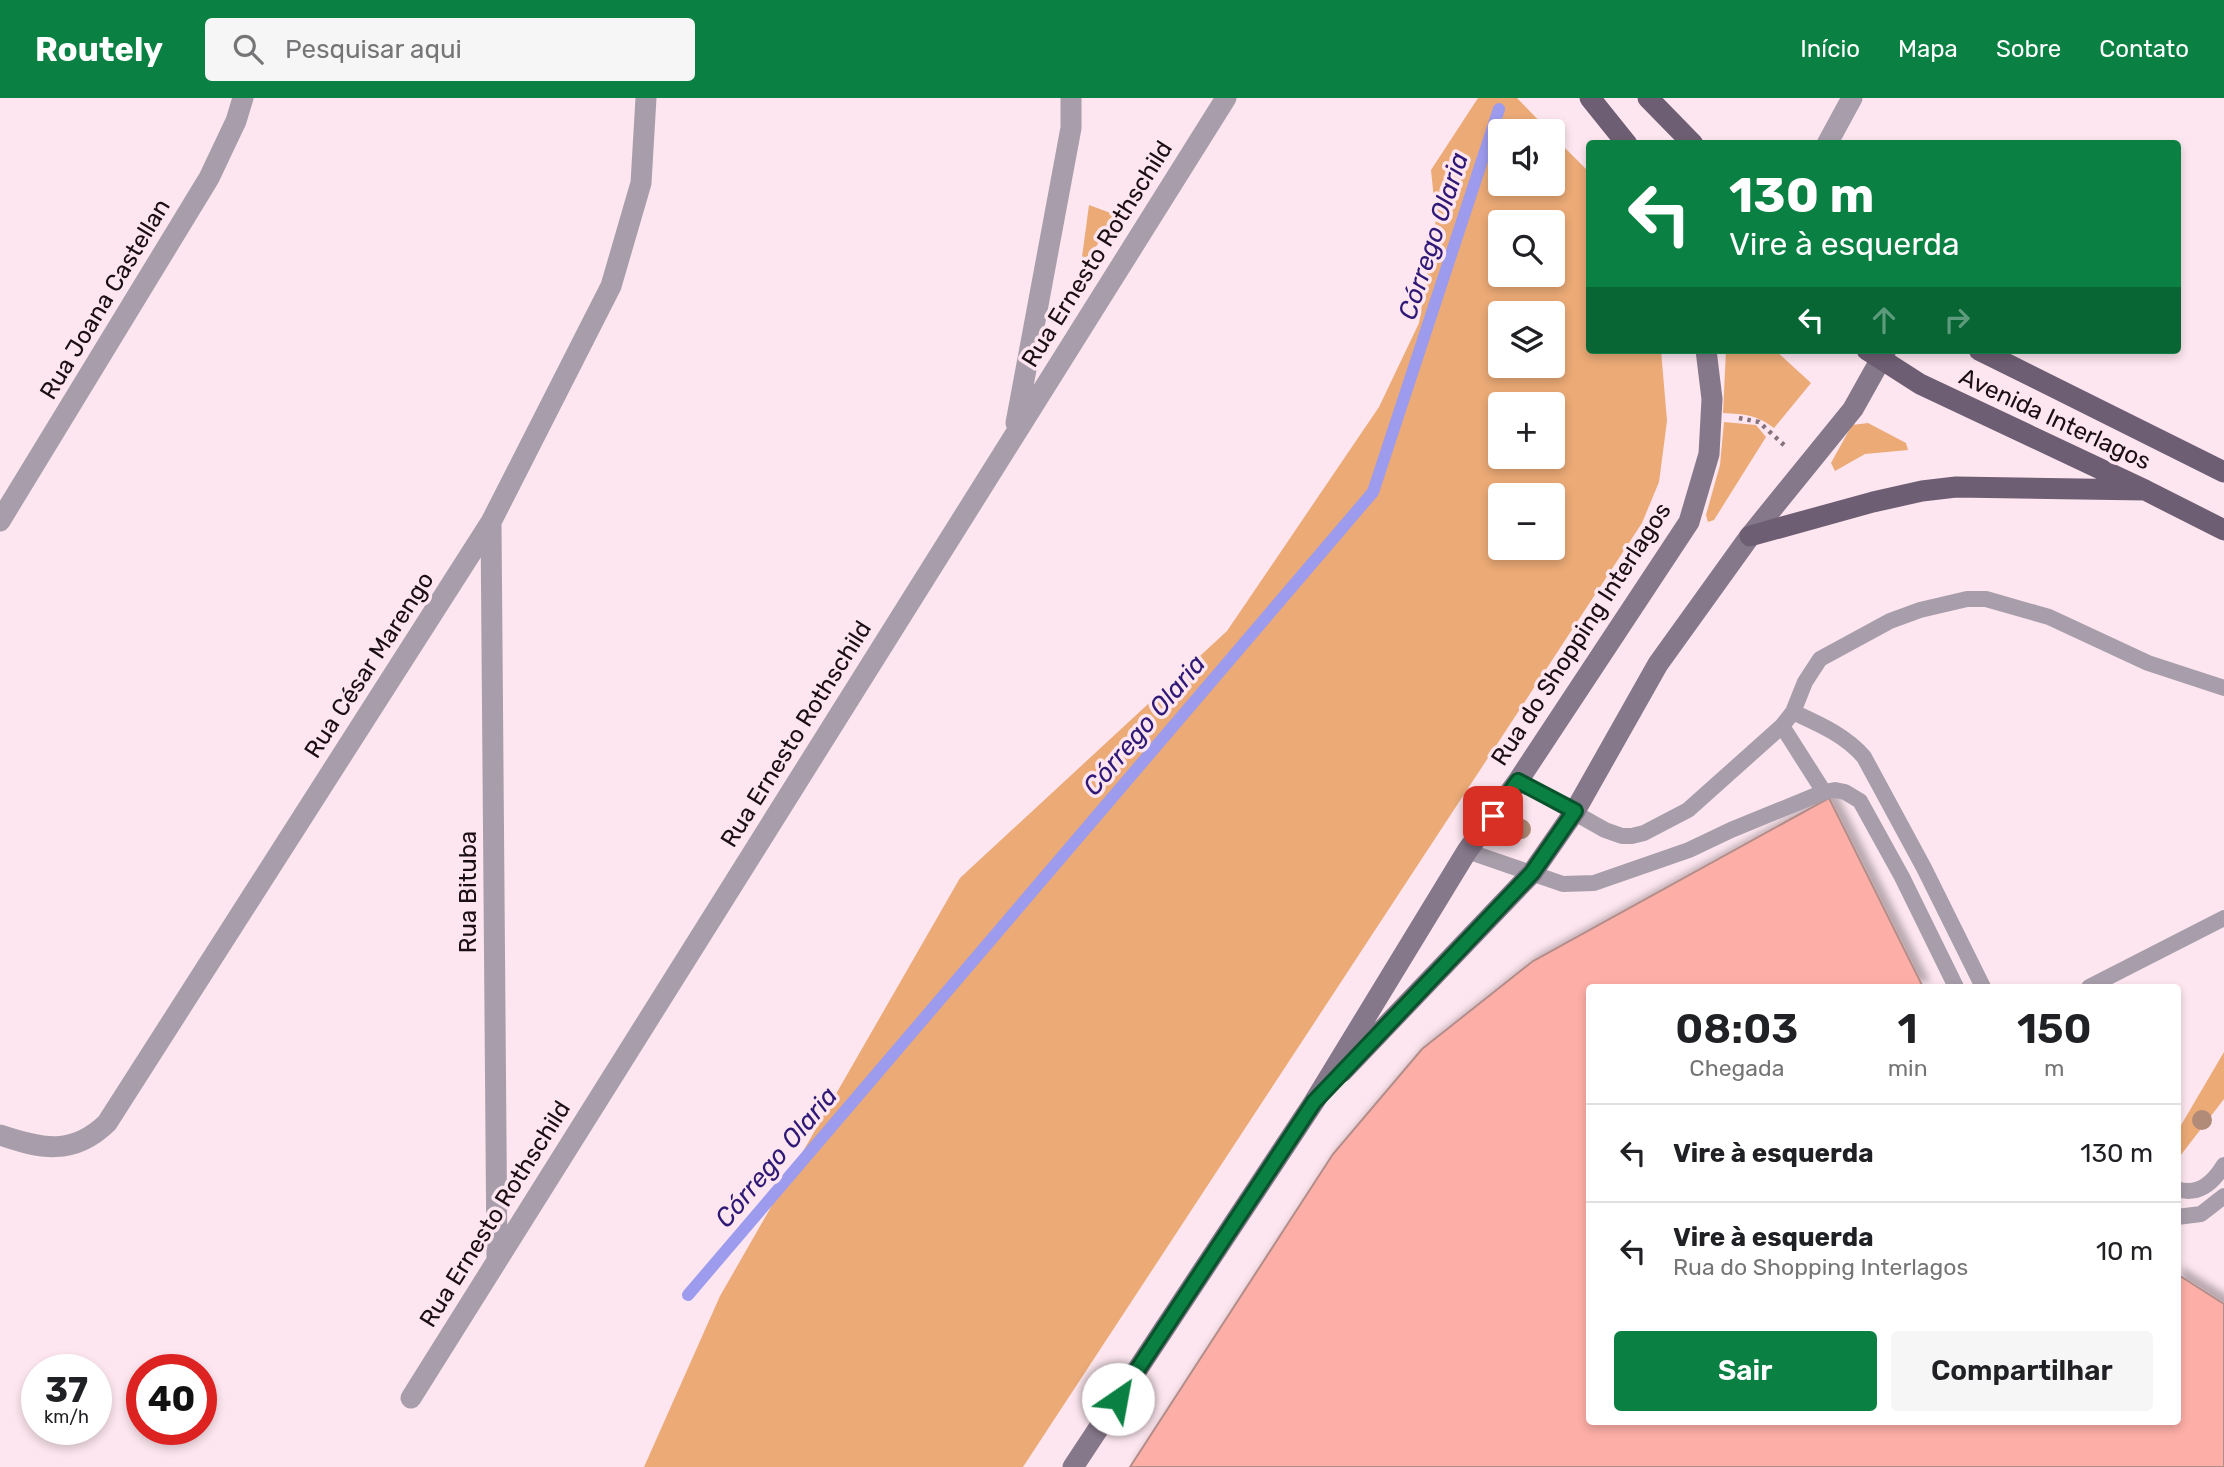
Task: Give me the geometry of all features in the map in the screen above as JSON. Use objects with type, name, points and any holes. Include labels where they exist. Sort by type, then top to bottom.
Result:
[{"type":"main road","points":[[1590,98],[1624,140]]},
{"type":"main road","points":[[1648,98],[1689,140]]},
{"type":"main road","name":"Avenida Interlagos","points":[[1878,354],[1920,384],[2146,490],[2224,530]]},
{"type":"main road","name":"Avenida Interlagos","points":[[1987,354],[2224,472]]},
{"type":"main road","points":[[1750,536],[1873,502],[1922,491],[1956,487],[2146,490]]},
{"type":"street","name":"Rua Joana Castellan","points":[[0,521],[209,178],[236,121],[243,98]]},
{"type":"street","name":"Rua César Marengo","points":[[0,1135],[26,1144],[52,1148],[69,1146],[96,1134],[107,1123],[491,523],[611,286],[641,183],[646,98]]},
{"type":"street","points":[[1014,435],[1071,128],[1070,98]]},
{"type":"street","name":"Rua Ernesto Rothschild","points":[[411,1398],[1226,98]]},
{"type":"street","points":[[1829,140],[1852,98]]},
{"type":"street","name":"Rua do Shopping Interlagos","points":[[1073,1467],[1314,1102],[1467,851],[1518,781],[1689,522],[1709,454],[1712,399],[1706,354]]},
{"type":"street","name":"Rua do Shopping Interlagos","points":[[1314,1102],[1532,873],[1575,811],[1658,664],[1750,536],[1853,409],[1878,354]]},
{"type":"street","name":"Rua Bituba","points":[[491,523],[496,1261]]},
{"type":"lane","points":[[1518,781],[1605,830],[1622,836],[1643,833],[1688,810],[1782,726],[1793,712],[1805,682],[1820,659],[1891,621],[1920,610],[1967,598],[1986,599],[2049,617],[2148,663],[2224,688]]},
{"type":"lane","points":[[1793,712],[1829,728],[1864,757],[1924,868],[1982,984]]},
{"type":"lane","points":[[1782,726],[1824,793]]},
{"type":"lane","points":[[1467,851],[1563,884],[1594,883],[1689,850],[1824,793],[1835,790],[1845,792],[1860,801],[1902,877],[1955,984]]},
{"type":"lane","points":[[2095,984],[2224,918]]},
{"type":"lane","points":[[2181,1190],[2193,1192],[2201,1189],[2220,1170]]},
{"type":"lane","points":[[2181,1216],[2201,1214],[2223,1197],[2220,1170]]},
{"type":"path","points":[[1711,418],[1746,418],[1759,422],[1807,466]]},
{"type":"shaded area","points":[[1478,98],[1517,98],[1537,119],[1488,119],[1488,196],[1565,196],[1565,148],[1586,169],[1586,354],[1661,354],[1667,421],[1659,482],[1642,523],[1023,1467],[644,1467],[720,1296],[960,878],[1227,631],[1379,407],[1419,323],[1436,219],[1431,170]]},
{"type":"shaded area","points":[[1089,205],[1116,215],[1080,272]]},
{"type":"shaded area","points":[[1726,354],[1779,354],[1811,383],[1774,428],[1750,416],[1723,413]]},
{"type":"shaded area","points":[[1724,422],[1756,425],[1766,437],[1714,520],[1708,522],[1706,515],[1720,465]]},
{"type":"shaded area","points":[[1868,423],[1906,443],[1908,450],[1865,454],[1835,471],[1831,463],[1852,425]]},
{"type":"shaded area","points":[[2224,1052],[2224,1099],[2181,1155],[2181,1125]]},
{"type":"building","points":[[1829,798],[1922,984],[1586,984],[1586,1425],[2181,1425],[2181,1277],[2224,1304],[2224,1467],[1130,1467],[1333,1154],[1422,1049],[1533,961]]},
{"type":"waterway","name":"Córrego Olaria","points":[[688,1295],[1373,492],[1499,109]]},
{"type":"route","points":[[1118,1399],[1314,1102],[1532,873],[1575,811],[1518,781],[1493,816]]}]
